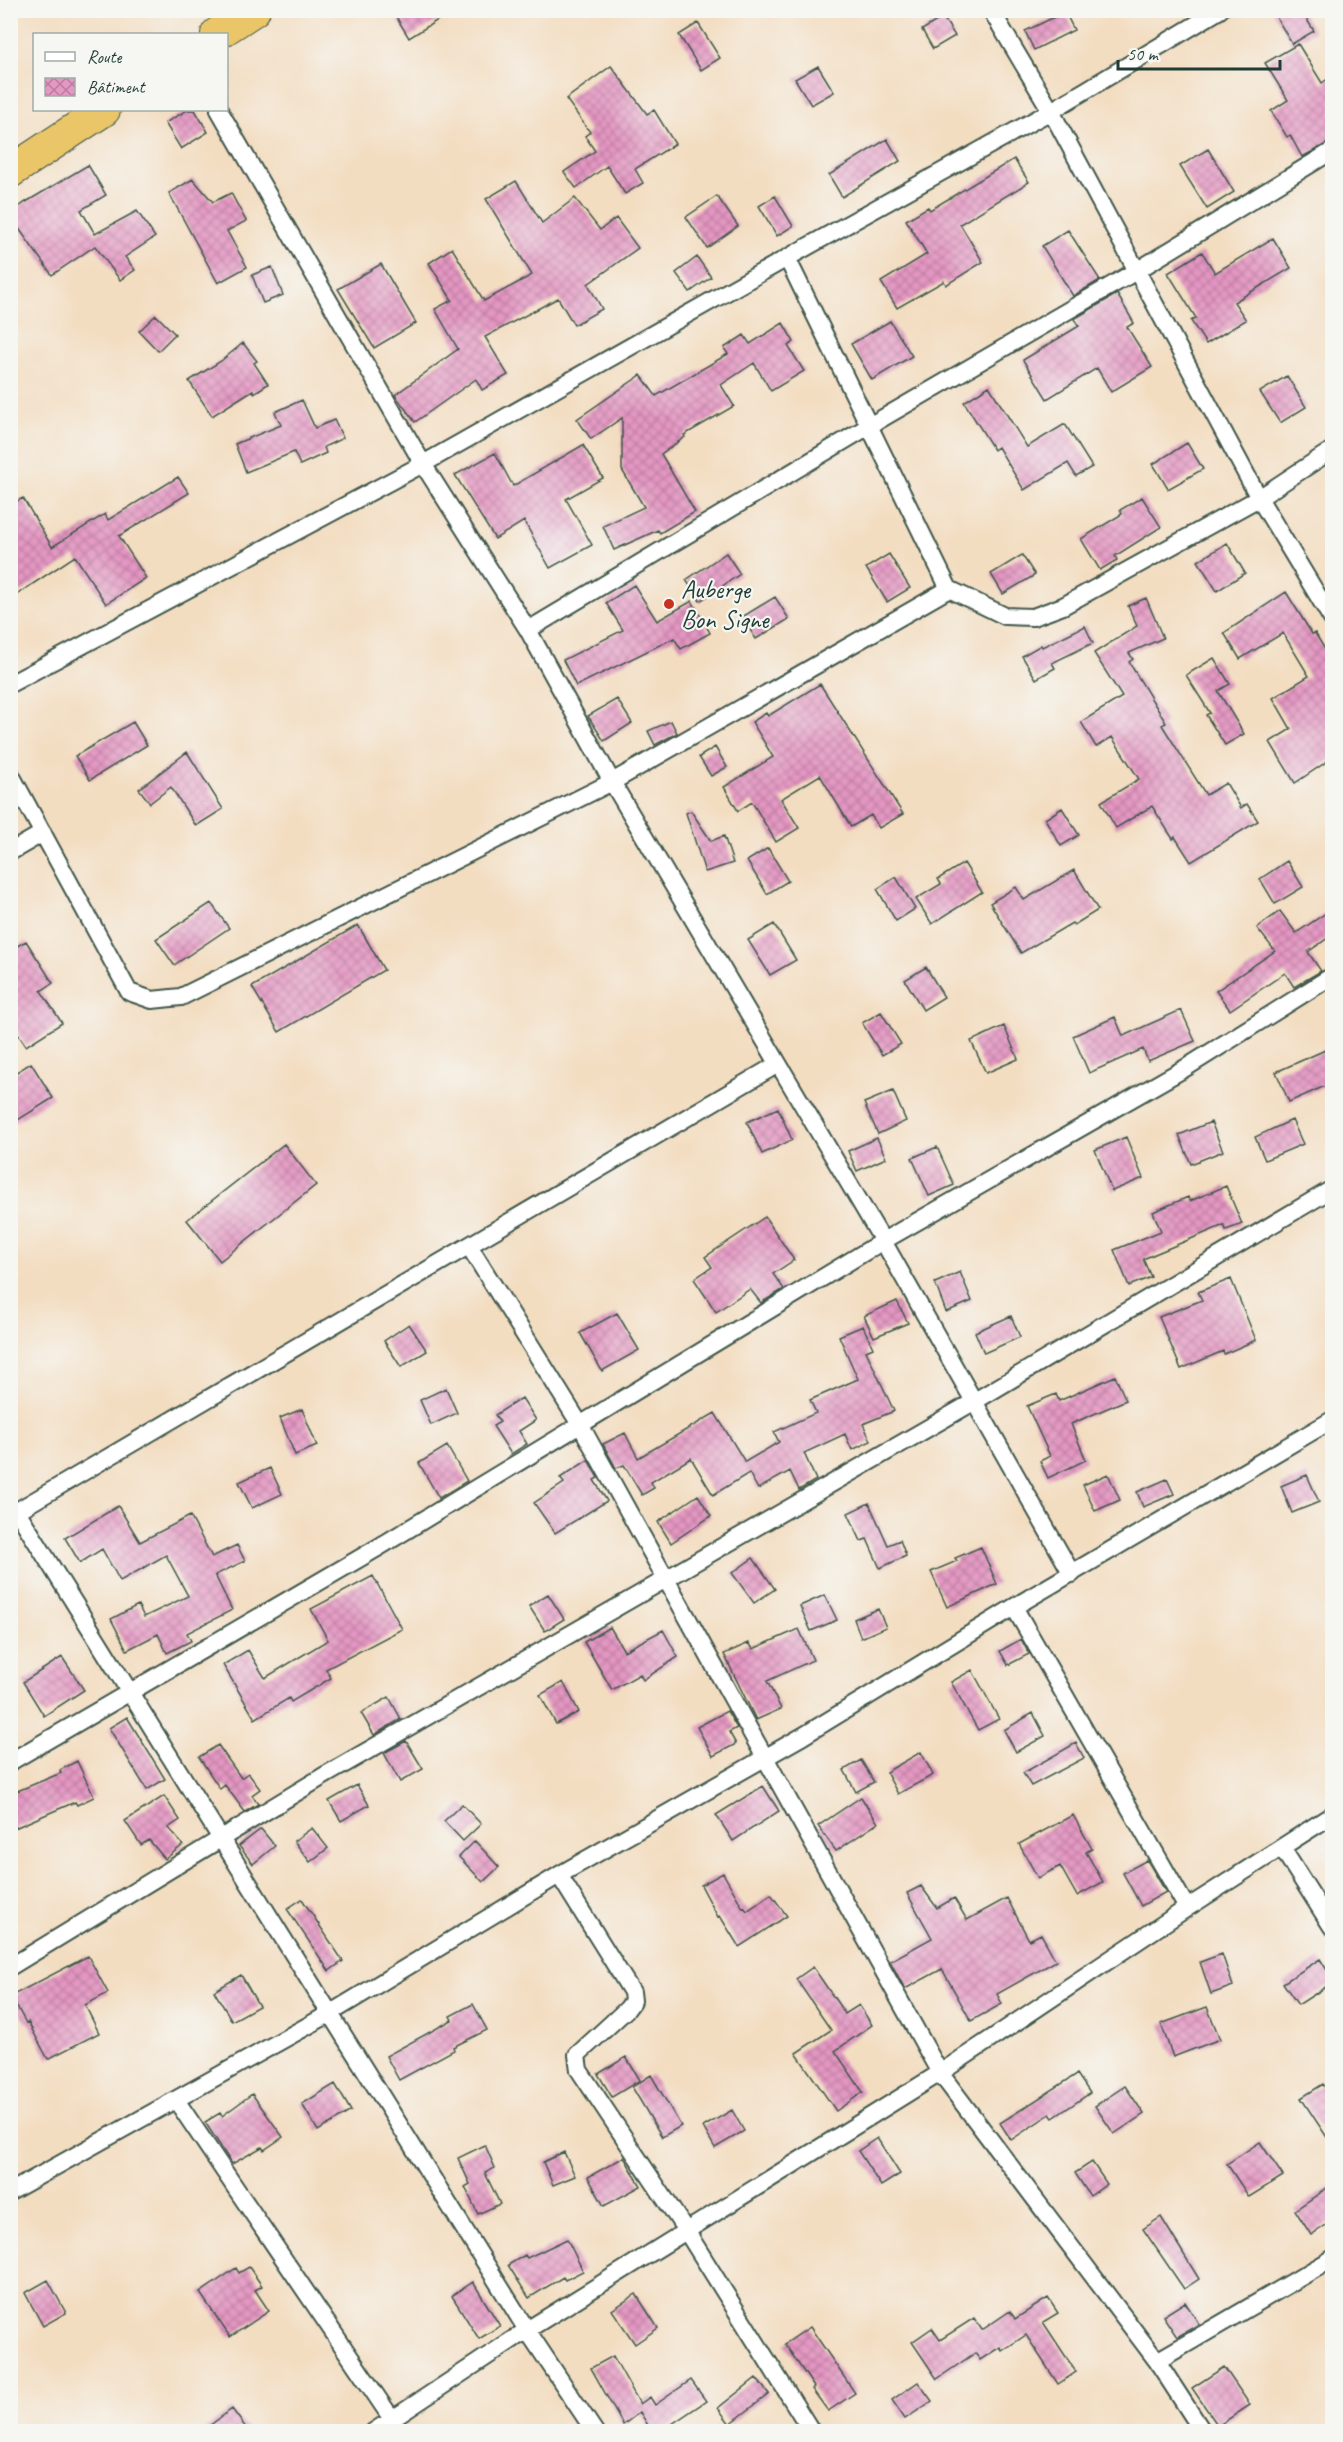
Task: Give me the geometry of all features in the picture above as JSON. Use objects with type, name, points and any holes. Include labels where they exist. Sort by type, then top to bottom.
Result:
[{"type":"highway","points":[[219,33],[254,10]]},
{"type":"highway","points":[[10,172],[102,111]]},
{"type":"street","points":[[991,10],[1051,111],[1259,498],[1332,619]]},
{"type":"street","points":[[10,684],[423,464],[1051,111],[1220,10]]},
{"type":"street","points":[[220,111],[423,464],[528,630],[612,782],[883,1241],[1072,1574]]},
{"type":"street","points":[[528,630],[869,426],[1138,270],[1332,151]]},
{"type":"street","points":[[787,258],[949,589],[1005,616],[1033,618],[1064,606],[1259,498],[1332,450]]},
{"type":"street","points":[[10,773],[129,992],[152,1000],[181,997],[612,782],[949,589]]},
{"type":"street","points":[[10,852],[43,832]]},
{"type":"street","points":[[10,1762],[131,1693],[581,1426],[883,1241],[1187,1066],[1332,976]]},
{"type":"street","points":[[595,2432],[527,2330],[131,1693],[14,1513],[778,1064]]},
{"type":"street","points":[[10,1967],[322,1777],[975,1401],[1332,1189]]},
{"type":"street","points":[[469,1246],[581,1426],[940,2073],[1157,2361],[1203,2432]]},
{"type":"street","points":[[10,2192],[329,2014],[559,1875],[764,1759],[1014,1607],[1332,1420]]},
{"type":"street","points":[[1014,1607],[1187,1908]]},
{"type":"street","points":[[373,2432],[527,2330],[940,2073],[1187,1908],[1332,1815]]},
{"type":"street","points":[[1282,1848],[1332,1927]]},
{"type":"street","points":[[559,1875],[632,1992],[633,2001],[577,2055],[579,2070],[687,2232],[812,2432]]},
{"type":"street","points":[[176,2100],[392,2419]]},
{"type":"street","points":[[1157,2361],[1332,2259]]},
{"type":"building","points":[[392,10],[454,10],[409,38]]},
{"type":"building","points":[[1272,10],[1301,10],[1314,31],[1292,44]]},
{"type":"building","points":[[1065,12],[1074,30],[1034,50],[1025,31]]},
{"type":"building","points":[[943,17],[955,36],[933,49],[922,30]]},
{"type":"building","points":[[698,23],[720,58],[701,70],[679,35]]},
{"type":"building","points":[[1298,44],[1322,83],[1332,76],[1332,141],[1302,157],[1290,135],[1287,137],[1271,111],[1288,100],[1265,63]]},
{"type":"building","points":[[611,66],[647,114],[654,110],[675,144],[635,169],[643,183],[625,194],[607,166],[576,188],[564,172],[595,151],[585,136],[590,132],[566,99]]},
{"type":"building","points":[[818,66],[834,92],[811,105],[795,79]]},
{"type":"building","points":[[185,111],[196,111],[208,132],[181,149],[165,123]]},
{"type":"building","points":[[887,139],[900,161],[842,197],[829,175]]},
{"type":"building","points":[[1208,149],[1234,192],[1207,209],[1180,166]]},
{"type":"building","points":[[1014,159],[1029,182],[960,224],[983,262],[946,285],[944,281],[897,308],[881,282],[927,254],[906,220],[928,207],[930,210]]},
{"type":"building","points":[[88,165],[106,195],[81,210],[95,234],[137,211],[155,237],[125,257],[135,270],[120,280],[95,246],[52,275],[10,216],[10,213],[26,202]]},
{"type":"building","points":[[193,179],[213,202],[231,193],[246,221],[227,231],[247,267],[218,283],[169,193]]},
{"type":"building","points":[[516,181],[542,223],[575,198],[600,230],[616,218],[638,248],[588,284],[602,309],[574,325],[558,298],[485,337],[508,375],[482,390],[476,379],[415,422],[395,395],[458,349],[435,309],[452,300],[429,263],[452,248],[484,301],[532,275],[486,199]]},
{"type":"building","points":[[717,196],[738,226],[707,248],[686,217]]},
{"type":"building","points":[[775,196],[793,226],[777,236],[759,206]]},
{"type":"building","points":[[1068,230],[1100,280],[1073,296],[1042,246]]},
{"type":"building","points":[[1273,238],[1291,268],[1234,302],[1246,320],[1206,344],[1191,321],[1196,318],[1168,273],[1202,252],[1215,273]]},
{"type":"building","points":[[697,257],[711,277],[690,292],[676,273]]},
{"type":"building","points":[[381,264],[416,323],[374,348],[338,289]]},
{"type":"building","points":[[272,267],[283,295],[263,303],[252,275]]},
{"type":"building","points":[[1117,294],[1134,323],[1127,327],[1152,367],[1111,392],[1097,368],[1047,399],[1023,360],[1079,326],[1074,319]]},
{"type":"building","points":[[156,315],[175,334],[158,351],[139,331]]},
{"type":"building","points":[[890,321],[912,356],[872,380],[851,344]]},
{"type":"building","points":[[783,323],[794,342],[788,346],[804,371],[771,391],[754,363],[721,385],[734,406],[684,435],[685,437],[661,454],[695,512],[660,533],[658,530],[614,550],[603,526],[644,507],[622,470],[622,418],[591,439],[577,419],[641,375],[656,396],[728,354],[724,348],[744,335],[750,344]]},
{"type":"building","points":[[243,343],[257,361],[254,363],[268,384],[254,393],[253,390],[212,416],[189,381],[221,361]]},
{"type":"building","points":[[1287,376],[1306,407],[1280,423],[1260,392]]},
{"type":"building","points":[[989,386],[1027,447],[1065,424],[1092,467],[1076,476],[1068,463],[1024,490],[998,447],[994,450],[964,402]]},
{"type":"building","points":[[302,400],[315,428],[334,420],[343,438],[324,447],[326,453],[300,465],[294,452],[246,472],[235,444],[281,425],[275,412]]},
{"type":"building","points":[[1187,443],[1203,469],[1168,489],[1153,464]]},
{"type":"building","points":[[583,445],[603,478],[566,499],[592,545],[550,568],[524,521],[495,539],[455,475],[495,453],[513,486]]},
{"type":"building","points":[[178,477],[189,493],[119,536],[146,578],[106,604],[75,556],[10,599],[10,505],[23,498],[52,547],[105,514],[108,520]]},
{"type":"building","points":[[1142,497],[1161,527],[1115,556],[1117,560],[1100,570],[1081,539],[1122,514],[1120,510]]},
{"type":"building","points":[[1227,543],[1245,573],[1217,591],[1198,561]]},
{"type":"building","points":[[726,553],[740,574],[700,601],[686,580]]},
{"type":"building","points":[[889,554],[910,588],[887,602],[866,568]]},
{"type":"building","points":[[1022,555],[1035,575],[1003,594],[991,574]]},
{"type":"building","points":[[634,585],[657,621],[692,601],[710,633],[681,649],[674,638],[576,686],[563,660],[623,630],[606,603]]},
{"type":"building","points":[[1286,592],[1332,661],[1332,758],[1295,783],[1270,742],[1291,729],[1273,698],[1309,676],[1283,633],[1240,659],[1224,633]]},
{"type":"building","points":[[775,597],[789,619],[756,639],[742,617]]},
{"type":"building","points":[[1146,598],[1163,638],[1129,653],[1133,659],[1129,662],[1166,723],[1162,725],[1206,795],[1226,783],[1241,808],[1247,804],[1258,821],[1191,862],[1152,806],[1116,828],[1101,802],[1139,779],[1112,737],[1096,747],[1081,722],[1122,697],[1094,653],[1137,626],[1128,606]]},
{"type":"building","points":[[1085,626],[1093,643],[1052,663],[1055,668],[1036,679],[1022,656]]},
{"type":"building","points":[[1214,658],[1230,684],[1218,691],[1244,734],[1225,745],[1206,715],[1210,713],[1186,675]]},
{"type":"building","points":[[820,684],[903,814],[879,828],[871,815],[851,827],[820,775],[781,799],[799,828],[776,842],[752,802],[738,811],[724,787],[773,757],[752,722],[766,713],[768,716]]},
{"type":"building","points":[[617,699],[632,723],[604,741],[588,716]]},
{"type":"building","points":[[671,721],[677,733],[655,745],[648,731]]},
{"type":"building","points":[[133,722],[147,745],[90,780],[75,756]]},
{"type":"building","points":[[715,747],[727,767],[711,776],[699,757]]},
{"type":"building","points":[[187,752],[223,809],[196,826],[171,787],[150,803],[139,789]]},
{"type":"building","points":[[1062,808],[1079,835],[1061,846],[1045,819]]},
{"type":"building","points":[[691,811],[711,841],[724,836],[733,863],[705,872],[686,813]]},
{"type":"building","points":[[768,848],[788,881],[767,894],[747,861]]},
{"type":"building","points":[[1287,861],[1303,887],[1275,904],[1260,879]]},
{"type":"building","points":[[964,863],[982,892],[932,924],[916,899],[941,884],[938,879]]},
{"type":"building","points":[[1074,870],[1098,910],[1021,953],[990,903],[1016,887],[1024,900]]},
{"type":"building","points":[[896,877],[915,909],[896,921],[877,889]]},
{"type":"building","points":[[211,903],[229,928],[174,965],[156,939]]},
{"type":"building","points":[[1332,909],[1332,935],[1308,952],[1321,971],[1294,987],[1285,973],[1230,1010],[1216,991],[1275,951],[1257,928],[1280,911],[1296,933]]},
{"type":"building","points":[[774,924],[796,960],[770,975],[748,940]]},
{"type":"building","points":[[358,925],[384,970],[279,1032],[252,987]]},
{"type":"building","points":[[26,941],[53,983],[41,991],[62,1023],[26,1046],[10,1022],[10,950]]},
{"type":"building","points":[[926,967],[944,997],[923,1010],[905,980]]},
{"type":"building","points":[[1181,1010],[1195,1041],[1148,1061],[1143,1049],[1089,1073],[1073,1036],[1115,1017],[1123,1036]]},
{"type":"building","points":[[881,1012],[901,1044],[882,1055],[862,1023]]},
{"type":"building","points":[[1004,1026],[1018,1059],[986,1073],[971,1041]]},
{"type":"building","points":[[1332,1047],[1332,1083],[1289,1102],[1276,1072]]},
{"type":"building","points":[[31,1063],[53,1098],[10,1125],[10,1076]]},
{"type":"building","points":[[893,1091],[906,1121],[878,1134],[864,1103]]},
{"type":"building","points":[[778,1108],[792,1140],[762,1154],[747,1122]]},
{"type":"building","points":[[1292,1120],[1303,1144],[1265,1160],[1255,1137]]},
{"type":"building","points":[[1211,1122],[1223,1151],[1191,1164],[1179,1135]]},
{"type":"building","points":[[1126,1137],[1143,1178],[1112,1191],[1095,1150]]},
{"type":"building","points":[[877,1138],[886,1158],[857,1171],[848,1151]]},
{"type":"building","points":[[284,1144],[316,1185],[220,1261],[187,1220]]},
{"type":"building","points":[[937,1147],[954,1185],[929,1196],[912,1158]]},
{"type":"building","points":[[1226,1186],[1242,1224],[1226,1230],[1224,1225],[1143,1259],[1151,1277],[1129,1286],[1114,1250],[1161,1231],[1153,1212],[1188,1197],[1190,1201]]},
{"type":"building","points":[[765,1217],[794,1260],[773,1274],[784,1289],[761,1303],[750,1289],[716,1312],[694,1279],[712,1267],[705,1257]]},
{"type":"building","points":[[960,1272],[972,1301],[946,1312],[935,1283]]},
{"type":"building","points":[[1231,1279],[1256,1340],[1181,1369],[1159,1317],[1202,1300],[1198,1292]]},
{"type":"building","points":[[897,1301],[908,1323],[874,1337],[864,1316]]},
{"type":"building","points":[[617,1313],[639,1350],[602,1371],[580,1333]]},
{"type":"building","points":[[1011,1316],[1020,1337],[984,1353],[975,1332]]},
{"type":"building","points":[[409,1324],[427,1351],[401,1367],[384,1341]]},
{"type":"building","points":[[863,1326],[873,1348],[866,1351],[894,1411],[863,1424],[871,1441],[852,1450],[845,1434],[804,1453],[816,1480],[799,1490],[790,1471],[758,1489],[749,1473],[713,1495],[691,1458],[651,1482],[654,1488],[642,1495],[624,1465],[616,1468],[603,1444],[625,1433],[638,1458],[715,1413],[745,1462],[779,1442],[774,1432],[816,1413],[810,1400],[858,1379],[839,1336]]},
{"type":"building","points":[[1115,1376],[1126,1400],[1071,1424],[1086,1460],[1048,1478],[1040,1461],[1050,1456],[1027,1406],[1056,1394],[1059,1401]]},
{"type":"building","points":[[446,1388],[457,1413],[431,1425],[420,1400]]},
{"type":"building","points":[[522,1398],[536,1420],[519,1431],[527,1444],[511,1454],[493,1426],[500,1422],[495,1415]]},
{"type":"building","points":[[302,1409],[317,1446],[295,1455],[280,1418]]},
{"type":"building","points":[[447,1446],[467,1481],[439,1498],[419,1463]]},
{"type":"building","points":[[588,1460],[598,1478],[594,1480],[607,1501],[555,1533],[534,1503],[564,1483],[560,1478]]},
{"type":"building","points":[[270,1468],[282,1494],[252,1508],[239,1482]]},
{"type":"building","points":[[1108,1474],[1120,1500],[1095,1511],[1083,1485]]},
{"type":"building","points":[[1307,1475],[1319,1502],[1292,1513],[1281,1486]]},
{"type":"building","points":[[1167,1479],[1174,1494],[1143,1507],[1137,1492]]},
{"type":"building","points":[[698,1495],[711,1516],[671,1543],[658,1522]]},
{"type":"building","points":[[869,1503],[888,1545],[900,1540],[906,1556],[880,1568],[867,1539],[861,1541],[848,1513]]},
{"type":"building","points":[[118,1506],[140,1542],[190,1516],[212,1557],[237,1545],[245,1561],[215,1575],[232,1610],[187,1633],[191,1641],[167,1653],[158,1634],[127,1650],[111,1619],[138,1605],[144,1617],[188,1596],[166,1555],[120,1581],[102,1549],[80,1563],[65,1538]]},
{"type":"building","points":[[981,1547],[997,1584],[947,1607],[931,1572]]},
{"type":"building","points":[[753,1558],[775,1589],[754,1603],[732,1573]]},
{"type":"building","points":[[373,1576],[402,1629],[326,1669],[331,1678],[291,1702],[289,1698],[255,1719],[223,1665],[248,1650],[265,1678],[328,1640],[311,1609]]},
{"type":"building","points":[[548,1594],[564,1619],[545,1631],[529,1606]]},
{"type":"building","points":[[825,1595],[837,1620],[811,1631],[800,1606]]},
{"type":"building","points":[[878,1609],[886,1627],[861,1638],[854,1619]]},
{"type":"building","points":[[610,1627],[624,1651],[663,1630],[678,1657],[643,1680],[640,1674],[612,1690],[584,1642]]},
{"type":"building","points":[[799,1629],[813,1660],[767,1681],[781,1709],[756,1720],[724,1654],[749,1643],[753,1649]]},
{"type":"building","points":[[1021,1639],[1029,1654],[1008,1665],[1000,1651]]},
{"type":"building","points":[[62,1657],[84,1690],[44,1716],[23,1682]]},
{"type":"building","points":[[972,1670],[999,1719],[978,1730],[951,1682]]},
{"type":"building","points":[[563,1682],[579,1712],[556,1724],[540,1695]]},
{"type":"building","points":[[389,1697],[401,1719],[374,1735],[361,1713]]},
{"type":"building","points":[[727,1711],[737,1728],[729,1732],[736,1744],[713,1756],[697,1727]]},
{"type":"building","points":[[1033,1713],[1045,1736],[1016,1752],[1004,1730]]},
{"type":"building","points":[[127,1717],[165,1779],[147,1790],[109,1728]]},
{"type":"building","points":[[406,1741],[423,1769],[400,1782],[384,1753]]},
{"type":"building","points":[[1076,1743],[1084,1758],[1031,1786],[1023,1773]]},
{"type":"building","points":[[218,1745],[241,1778],[248,1773],[260,1789],[252,1795],[258,1804],[245,1812],[225,1785],[220,1789],[199,1757]]},
{"type":"building","points":[[921,1752],[933,1775],[898,1794],[886,1772]]},
{"type":"building","points":[[861,1760],[874,1782],[856,1792],[844,1770]]},
{"type":"building","points":[[77,1761],[94,1797],[77,1805],[75,1802],[10,1830],[10,1794],[61,1773],[60,1770]]},
{"type":"building","points":[[357,1785],[369,1805],[341,1821],[329,1801]]},
{"type":"building","points":[[763,1786],[779,1811],[733,1841],[716,1815]]},
{"type":"building","points":[[164,1796],[180,1820],[168,1828],[183,1845],[165,1859],[149,1840],[141,1845],[125,1821]]},
{"type":"building","points":[[861,1797],[878,1823],[836,1851],[818,1826]]},
{"type":"building","points":[[462,1804],[481,1824],[463,1841],[444,1821]]},
{"type":"building","points":[[1073,1815],[1092,1849],[1086,1852],[1103,1882],[1077,1896],[1060,1866],[1038,1878],[1019,1844]]},
{"type":"building","points":[[312,1828],[328,1848],[310,1862],[294,1841]]},
{"type":"building","points":[[261,1829],[275,1846],[253,1864],[239,1846]]},
{"type":"building","points":[[475,1841],[499,1867],[483,1882],[459,1857]]},
{"type":"building","points":[[1147,1860],[1166,1892],[1141,1906],[1123,1873]]},
{"type":"building","points":[[723,1873],[747,1911],[771,1894],[787,1916],[739,1947],[720,1916],[718,1917],[701,1885]]},
{"type":"building","points":[[921,1886],[937,1908],[954,1898],[967,1920],[1007,1898],[1029,1940],[1041,1934],[1056,1961],[997,1994],[1002,2004],[971,2021],[942,1969],[905,1989],[890,1961],[932,1938],[907,1893]]},
{"type":"building","points":[[302,1899],[343,1961],[329,1971],[287,1909]]},
{"type":"building","points":[[1222,1954],[1233,1986],[1211,1994],[1200,1962]]},
{"type":"building","points":[[88,1956],[108,1993],[85,2005],[99,2033],[48,2059],[11,1996]]},
{"type":"building","points":[[1320,1959],[1332,1978],[1332,1983],[1298,2005],[1283,1983]]},
{"type":"building","points":[[813,1967],[845,2014],[859,2005],[872,2025],[835,2051],[863,2092],[836,2111],[796,2053],[831,2030],[796,1979]]},
{"type":"building","points":[[241,1975],[259,2006],[232,2021],[214,1991]]},
{"type":"building","points":[[473,2004],[487,2030],[453,2047],[454,2050],[399,2080],[386,2056],[452,2020],[450,2016]]},
{"type":"building","points":[[1207,2007],[1220,2039],[1173,2057],[1161,2024]]},
{"type":"building","points":[[626,2057],[640,2080],[612,2097],[598,2074]]},
{"type":"building","points":[[1077,2074],[1090,2093],[1053,2118],[1050,2114],[1011,2140],[1000,2123]]},
{"type":"building","points":[[651,2075],[681,2126],[662,2137],[632,2087]]},
{"type":"building","points":[[335,2084],[351,2111],[318,2131],[302,2104]]},
{"type":"building","points":[[1323,2084],[1332,2098],[1332,2145],[1301,2098]]},
{"type":"building","points":[[1125,2086],[1144,2114],[1114,2134],[1095,2106]]},
{"type":"building","points":[[252,2094],[283,2137],[264,2150],[262,2147],[232,2164],[205,2122],[220,2113],[222,2116]]},
{"type":"building","points":[[732,2110],[744,2131],[715,2148],[703,2127]]},
{"type":"building","points":[[877,2138],[900,2174],[881,2186],[858,2151]]},
{"type":"building","points":[[1260,2142],[1283,2176],[1249,2197],[1227,2164]]},
{"type":"building","points":[[485,2145],[495,2168],[485,2173],[500,2204],[478,2214],[465,2187],[470,2184],[458,2158]]},
{"type":"building","points":[[564,2152],[575,2176],[553,2185],[543,2162]]},
{"type":"building","points":[[624,2157],[641,2186],[604,2206],[588,2177]]},
{"type":"building","points":[[1092,2162],[1107,2184],[1090,2196],[1075,2173]]},
{"type":"building","points":[[1332,2185],[1332,2221],[1311,2235],[1295,2210]]},
{"type":"building","points":[[1161,2217],[1199,2279],[1184,2289],[1143,2229]]},
{"type":"building","points":[[567,2239],[583,2271],[565,2280],[563,2277],[529,2298],[508,2265],[525,2255],[527,2258]]},
{"type":"building","points":[[249,2267],[262,2286],[255,2290],[269,2311],[230,2337],[200,2293],[236,2268],[239,2273]]},
{"type":"building","points":[[48,2280],[66,2313],[43,2326],[25,2293]]},
{"type":"building","points":[[473,2282],[500,2326],[479,2339],[452,2296]]},
{"type":"building","points":[[636,2294],[658,2328],[635,2344],[612,2310]]},
{"type":"building","points":[[1048,2298],[1058,2313],[1043,2322],[1076,2372],[1058,2384],[1026,2335],[1002,2351],[1000,2347],[980,2360],[975,2353],[937,2379],[912,2342],[932,2328],[940,2340],[974,2318],[982,2330],[1010,2311],[1015,2319]]},
{"type":"building","points":[[1185,2302],[1199,2324],[1177,2337],[1163,2316]]},
{"type":"building","points":[[810,2327],[855,2393],[828,2411],[785,2344]]},
{"type":"building","points":[[613,2356],[640,2404],[650,2397],[655,2405],[691,2380],[706,2401],[660,2432],[652,2432],[640,2412],[623,2425],[591,2368]]},
{"type":"building","points":[[1224,2367],[1250,2405],[1218,2426],[1192,2388]]},
{"type":"building","points":[[756,2378],[769,2394],[730,2424],[718,2408]]},
{"type":"building","points":[[918,2382],[932,2401],[905,2419],[892,2400]]},
{"type":"building","points":[[232,2409],[249,2432],[201,2432]]},
{"type":"place","name":"Auberge Bon Signe","points":[[669,604]]}]
